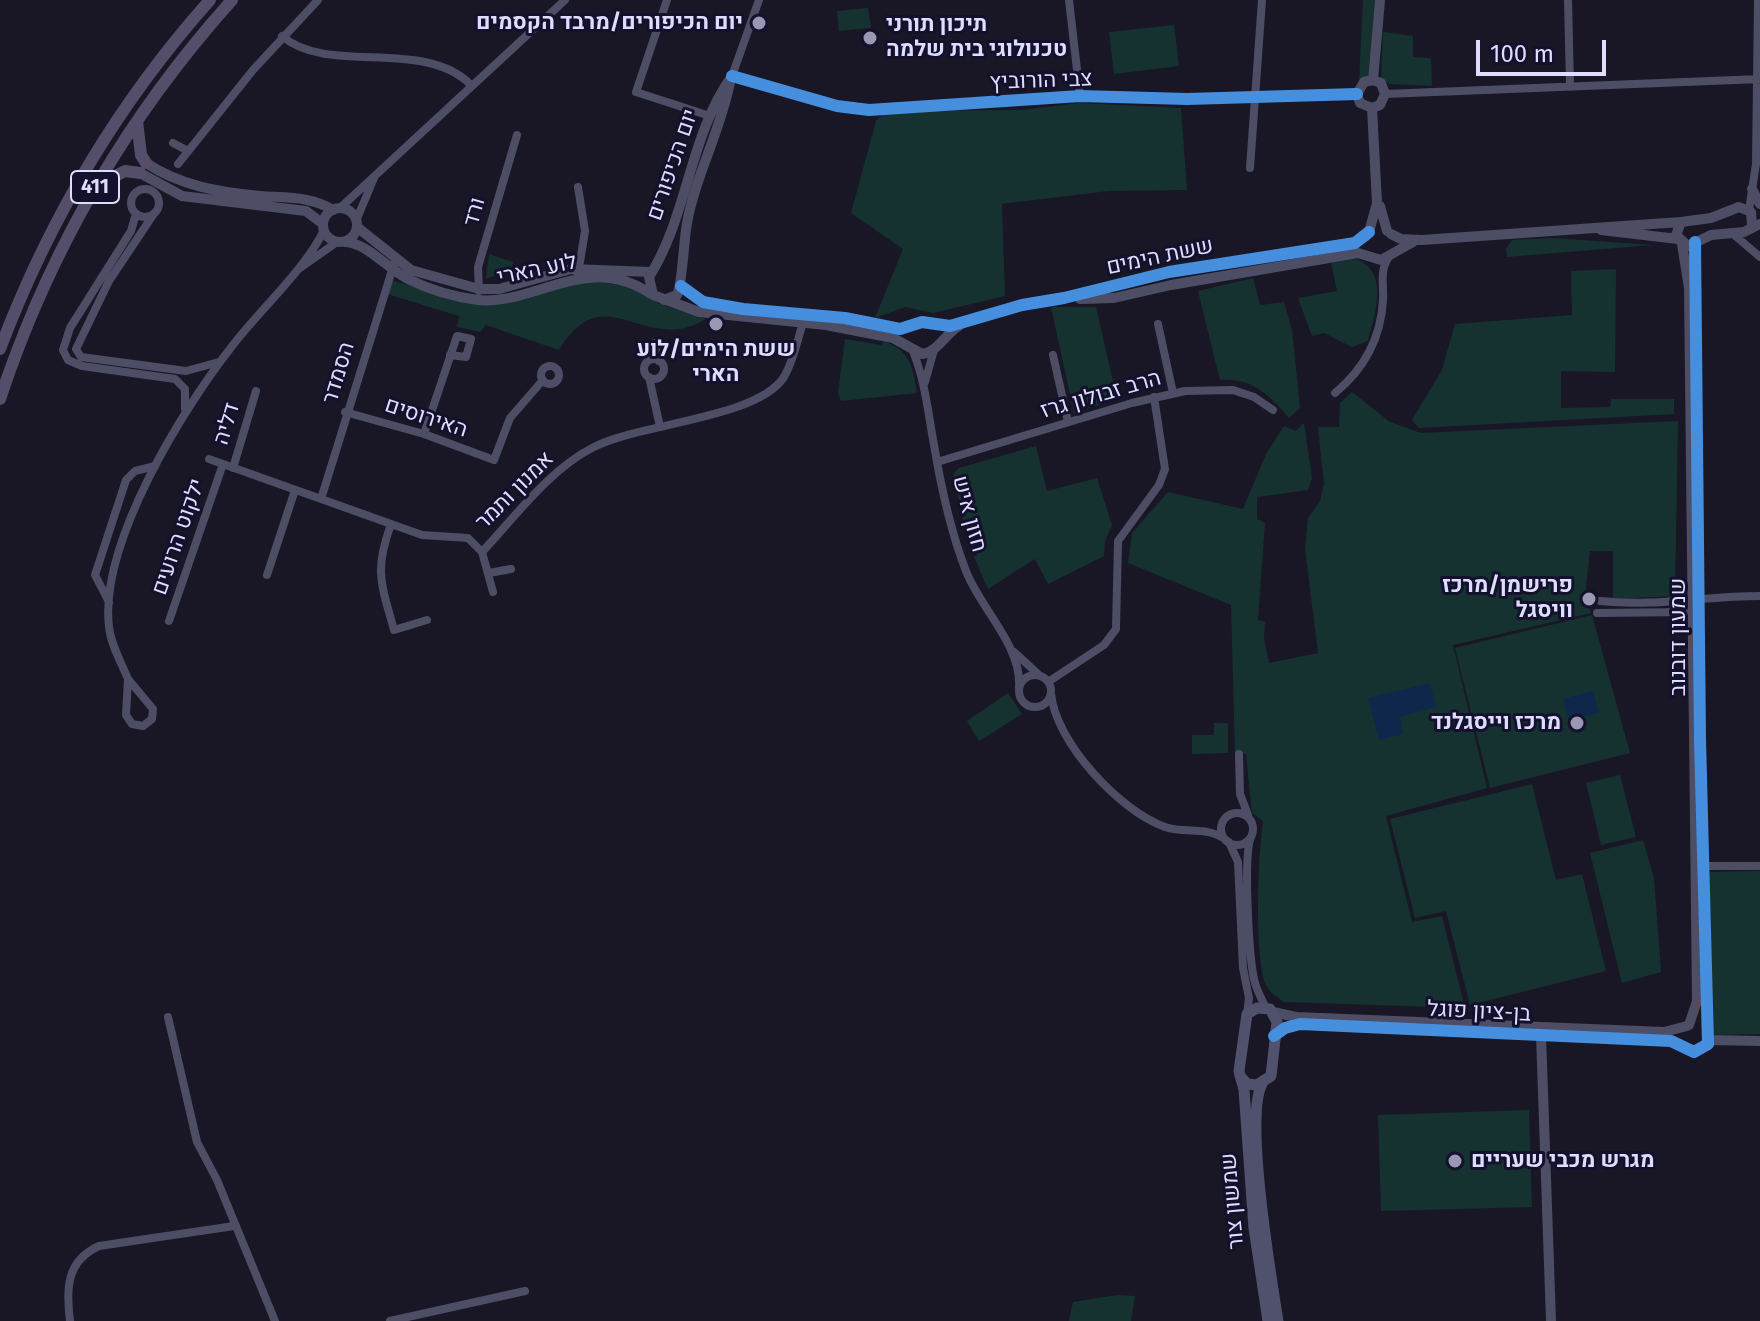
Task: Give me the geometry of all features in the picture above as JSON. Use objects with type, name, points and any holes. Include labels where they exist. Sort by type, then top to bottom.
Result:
[{"type":"main road","name":"411","points":[[0,349],[43,247],[89,165],[165,55],[210,0]]},
{"type":"main road","name":"411","points":[[0,399],[41,289],[95,187],[137,121],[232,0]]},
{"type":"main road","points":[[95,187],[117,173],[143,168],[137,121]]},
{"type":"main road","points":[[1247,1014],[1254,1008],[1270,1010]]},
{"type":"main road","name":"שמשון צור","points":[[1270,1010],[1277,1022],[1272,1073],[1262,1084],[1256,1103],[1265,1233],[1278,1321]]},
{"type":"main road","name":"שמשון צור","points":[[1247,1014],[1241,1077],[1254,1228],[1268,1321]]},
{"type":"main road","points":[[1241,1077],[1247,1084],[1262,1084]]},
{"type":"street","points":[[178,164],[282,36],[318,0]]},
{"type":"street","points":[[128,679],[126,718],[134,725],[143,726],[153,717],[152,706],[128,679],[109,629],[109,602],[127,533],[155,466],[185,412],[336,209],[565,0]]},
{"type":"street","points":[[667,0],[636,92],[710,116]]},
{"type":"street","name":"יום הכיפורים","points":[[668,273],[759,0]]},
{"type":"street","points":[[1069,0],[1080,96]]},
{"type":"street","points":[[1250,168],[1262,0]]},
{"type":"street","points":[[1373,80],[1380,0]]},
{"type":"street","points":[[1568,0],[1570,85]]},
{"type":"street","points":[[1751,250],[1758,0]]},
{"type":"street","points":[[282,36],[306,50],[448,66],[471,85]]},
{"type":"street","name":"יום הכיפורים","points":[[668,273],[665,253],[710,116],[732,76]]},
{"type":"street","name":"צבי הורוביץ","points":[[732,76],[860,110],[1080,96],[1357,94]]},
{"type":"street","points":[[1385,94],[1758,79]]},
{"type":"street","points":[[1373,80],[1381,83],[1385,94],[1383,102],[1372,108],[1360,103],[1357,94],[1364,82],[1373,80]]},
{"type":"street","points":[[1372,108],[1376,215],[1364,248],[1382,279]]},
{"type":"street","name":"ורד","points":[[480,294],[478,267],[517,135]]},
{"type":"street","points":[[173,143],[188,151]]},
{"type":"street","points":[[292,272],[353,236],[365,195],[380,167]]},
{"type":"street","points":[[143,168],[197,187],[303,199],[351,213],[357,224]]},
{"type":"street","points":[[143,168],[182,196],[306,211],[341,242]]},
{"type":"street","points":[[578,187],[585,231],[578,274]]},
{"type":"street","points":[[1752,187],[1760,204]]},
{"type":"street","points":[[185,412],[185,389],[175,379],[82,366],[68,360],[63,350],[70,328],[131,231],[136,214],[132,199],[136,193],[146,189],[155,194],[159,201],[109,281],[76,349],[81,357],[186,371],[220,362]]},
{"type":"street","points":[[1335,393],[1359,369],[1372,348],[1382,309],[1383,267],[1395,243],[1377,189]]},
{"type":"street","points":[[136,214],[146,217],[153,215]]},
{"type":"street","points":[[1367,234],[1378,228],[1401,239],[1422,240],[1711,218],[1751,218]]},
{"type":"street","points":[[1587,228],[1695,242],[1711,235],[1732,233],[1751,218]]},
{"type":"street","name":"שמעון דובנוב","points":[[1681,222],[1676,229],[1689,288],[1698,866],[1697,1001],[1688,1026]]},
{"type":"street","name":"לוע הארי","points":[[357,224],[394,265]]},
{"type":"street","points":[[1732,233],[1760,257]]},
{"type":"street","name":"ששת הימים","points":[[930,323],[963,324],[1022,305],[1169,272],[1355,243],[1367,234]]},
{"type":"street","points":[[1370,257],[1381,260],[1422,240]]},
{"type":"street","name":"לוע הארי","points":[[341,242],[356,244],[428,288],[501,299],[578,274],[668,273]]},
{"type":"street","name":"שמעון דובנוב","points":[[1694,605],[1695,242]]},
{"type":"street","name":"ששת הימים","points":[[1064,298],[1114,298],[1171,285],[1358,253],[1370,257]]},
{"type":"street","name":"הסמדר","points":[[321,499],[345,412],[394,265]]},
{"type":"street","points":[[658,297],[677,295],[668,273]]},
{"type":"street","points":[[668,273],[648,286],[658,297],[718,315],[804,319],[896,328],[930,323],[938,332],[936,347],[922,354],[895,338],[804,319],[703,302],[668,273]]},
{"type":"street","name":"לוע הארי","points":[[578,274],[635,285],[658,297]]},
{"type":"street","name":"אמנון ותמר","points":[[209,459],[391,524],[434,537],[468,538],[482,552],[564,465],[595,446],[752,401],[777,386],[791,359],[804,319]]},
{"type":"street","name":"ששת הימים","points":[[936,347],[963,324]]},
{"type":"street","points":[[1158,324],[1173,393]]},
{"type":"street","points":[[911,348],[908,334],[913,326]]},
{"type":"street","points":[[649,377],[658,379],[663,375],[663,365],[655,343]]},
{"type":"street","name":"חזון איש","points":[[925,395],[926,371],[936,347]]},
{"type":"street","name":"חזון איש","points":[[911,348],[925,395],[937,462],[964,565],[1017,665],[1019,687]]},
{"type":"street","points":[[424,434],[450,355]]},
{"type":"street","points":[[1053,355],[1068,422]]},
{"type":"street","points":[[659,361],[646,363],[645,371],[660,427]]},
{"type":"street","name":"האירוסים","points":[[345,412],[424,434],[494,460],[510,418],[543,380]]},
{"type":"street","name":"הרב זבולון גרז","points":[[937,462],[1173,393],[1226,389],[1248,394],[1273,410]]},
{"type":"street","name":"דליה","points":[[233,468],[256,391]]},
{"type":"street","points":[[1048,682],[1104,645],[1116,629],[1118,541],[1159,485],[1165,469],[1154,397]]},
{"type":"street","name":"ילקוט הרועים","points":[[169,621],[223,464]]},
{"type":"street","points":[[109,602],[96,581],[96,566],[126,480],[135,471],[155,466]]},
{"type":"street","points":[[267,575],[295,490]]},
{"type":"street","points":[[391,524],[381,550],[379,574],[394,630],[427,620]]},
{"type":"street","points":[[482,552],[493,592]]},
{"type":"street","points":[[489,573],[511,569]]},
{"type":"street","points":[[1597,613],[1760,596]]},
{"type":"street","points":[[1600,601],[1694,605]]},
{"type":"street","name":"חזון איש","points":[[1001,635],[1023,662],[1040,676]]},
{"type":"street","points":[[1063,729],[1048,682],[1040,676],[1026,677],[1019,687],[1023,702],[1050,715],[1102,782],[1132,810],[1168,828],[1198,830],[1241,844],[1251,837]]},
{"type":"street","points":[[1034,707],[1045,703],[1051,693]]},
{"type":"street","points":[[1239,754],[1240,794],[1250,819],[1251,837],[1246,854],[1253,972],[1270,1010]]},
{"type":"street","points":[[1240,794],[1222,830],[1238,862],[1243,968],[1249,998],[1247,1014]]},
{"type":"street","points":[[1198,830],[1241,813],[1250,819]]},
{"type":"street","points":[[1698,866],[1760,866]]},
{"type":"street","name":"שמעון דובנוב","points":[[1698,866],[1708,1035]]},
{"type":"street","name":"בן-ציון פוגל","points":[[1270,1010],[1296,1017],[1664,1032],[1688,1026]]},
{"type":"street","points":[[168,1017],[197,1142],[275,1321]]},
{"type":"street","name":"בן-ציון פוגל","points":[[1274,1036],[1285,1028],[1300,1024],[1671,1041],[1684,1046]]},
{"type":"street","points":[[1708,1035],[1699,1051],[1684,1046],[1681,1036],[1688,1026],[1700,1024],[1708,1035],[1760,1041]]},
{"type":"street","name":"בן-ציון פוגל","points":[[1541,1035],[1551,1321]]},
{"type":"street","points":[[70,1321],[67,1289],[71,1272],[85,1252],[99,1246],[234,1226]]},
{"type":"street","points":[[390,1321],[525,1291]]},
{"type":"green space","points":[[1363,0],[1375,0],[1368,77],[1359,83]]},
{"type":"green space","points":[[868,8],[871,28],[839,31],[837,11]]},
{"type":"green space","points":[[1174,25],[1179,66],[1114,74],[1109,32]]},
{"type":"green space","points":[[1383,32],[1413,36],[1413,57],[1431,58],[1432,86],[1389,84],[1381,78]]},
{"type":"green space","points":[[1079,103],[1181,108],[1187,190],[1108,191],[1002,204],[1005,296],[933,313],[905,307],[875,318],[903,249],[851,213],[876,121],[884,113],[896,111],[1022,110]]},
{"type":"green space","points":[[1554,238],[1652,245],[1507,257],[1506,248],[1512,240]]},
{"type":"green space","points":[[489,254],[513,262],[512,269],[486,279]]},
{"type":"green space","points":[[1356,259],[1367,265],[1377,284],[1376,307],[1368,341],[1352,347],[1324,333],[1312,336],[1298,298],[1337,291],[1331,263]]},
{"type":"green space","points":[[1616,269],[1615,372],[1561,371],[1561,408],[1610,407],[1611,399],[1674,399],[1674,414],[1419,428],[1412,420],[1442,370],[1455,324],[1572,315],[1571,271]]},
{"type":"green space","points":[[1253,278],[1260,305],[1284,302],[1292,330],[1300,408],[1289,418],[1259,389],[1241,381],[1220,380],[1198,291]]},
{"type":"green space","points":[[393,281],[479,302],[581,281],[614,284],[633,287],[658,303],[706,319],[683,328],[663,329],[609,317],[593,318],[576,328],[559,350],[486,325],[480,332],[457,327],[459,316],[387,294]]},
{"type":"green space","points":[[1051,307],[1096,307],[1117,399],[1074,413]]},
{"type":"green space","points":[[845,339],[881,345],[885,342],[900,350],[912,368],[917,393],[841,401],[838,393]]},
{"type":"green space","points":[[1352,392],[1390,422],[1421,433],[1678,421],[1675,596],[1613,599],[1613,551],[1590,551],[1585,596],[1591,613],[1453,645],[1487,788],[1386,816],[1412,922],[1442,916],[1465,1008],[1284,1002],[1266,985],[1258,930],[1263,821],[1252,813],[1246,754],[1235,754],[1231,605],[1128,563],[1132,533],[1168,492],[1243,509],[1266,454],[1284,426],[1296,431],[1304,423],[1312,478],[1308,490],[1257,497],[1257,519],[1265,523],[1258,620],[1265,622],[1264,639],[1269,663],[1318,653],[1305,549],[1308,518],[1320,501],[1324,484],[1318,427],[1339,427],[1340,403]]},
{"type":"green space","points":[[1036,446],[1047,491],[1097,478],[1112,525],[1105,541],[1104,556],[1048,584],[1035,559],[988,589],[974,557],[977,555],[969,532],[966,533],[953,474],[959,468]]},
{"type":"green space","points":[[1592,615],[1630,753],[1490,788],[1455,648]]},
{"type":"green space","points":[[1008,693],[1022,714],[979,741],[967,721]]},
{"type":"green space","points":[[1214,723],[1228,723],[1228,753],[1192,754],[1192,735],[1214,735]]},
{"type":"green space","points":[[1620,775],[1636,837],[1601,845],[1586,783]]},
{"type":"green space","points":[[1532,784],[1556,880],[1582,874],[1606,971],[1470,1005],[1446,911],[1415,918],[1390,819]]},
{"type":"green space","points":[[1643,840],[1654,878],[1661,972],[1622,983],[1590,853]]},
{"type":"green space","points":[[1760,871],[1760,1034],[1713,1035],[1708,1027],[1706,872]]},
{"type":"green space","name":"מגרש מכבי שעריים","points":[[1529,1110],[1532,1207],[1381,1211],[1378,1115]]},
{"type":"green space","points":[[1117,1295],[1135,1296],[1131,1321],[1069,1321],[1073,1302]]},
{"type":"water","points":[[1430,683],[1436,707],[1400,717],[1403,734],[1379,740],[1368,698]]},
{"type":"water","points":[[1593,691],[1599,713],[1568,720],[1563,699]]},
{"type":"cycle path","points":[[732,76],[837,106],[869,110],[1080,96],[1187,99],[1357,94]]},
{"type":"cycle path","points":[[681,286],[703,302],[743,309],[845,318],[900,329],[922,322],[950,326],[1022,305],[1169,272],[1355,243],[1369,232]]},
{"type":"cycle path","points":[[1274,1036],[1285,1028],[1300,1024],[1671,1041],[1694,1052],[1708,1044],[1700,740],[1695,242]]},
{"type":"place","name":"יום הכיפורים/מרבד הקסמים","points":[[759,23]]},
{"type":"place","name":"תיכון תורני טכנולוגי בית שלמה","points":[[870,38]]},
{"type":"place","name":"ששת הימים/לוע הארי","points":[[716,324]]},
{"type":"place","name":"פרישמן/מרכז וויסגל","points":[[1589,599]]},
{"type":"place","name":"מרכז וייסגלנד","points":[[1577,723]]},
{"type":"place","name":"מגרש מכבי שעריים","points":[[1455,1161]]}]
